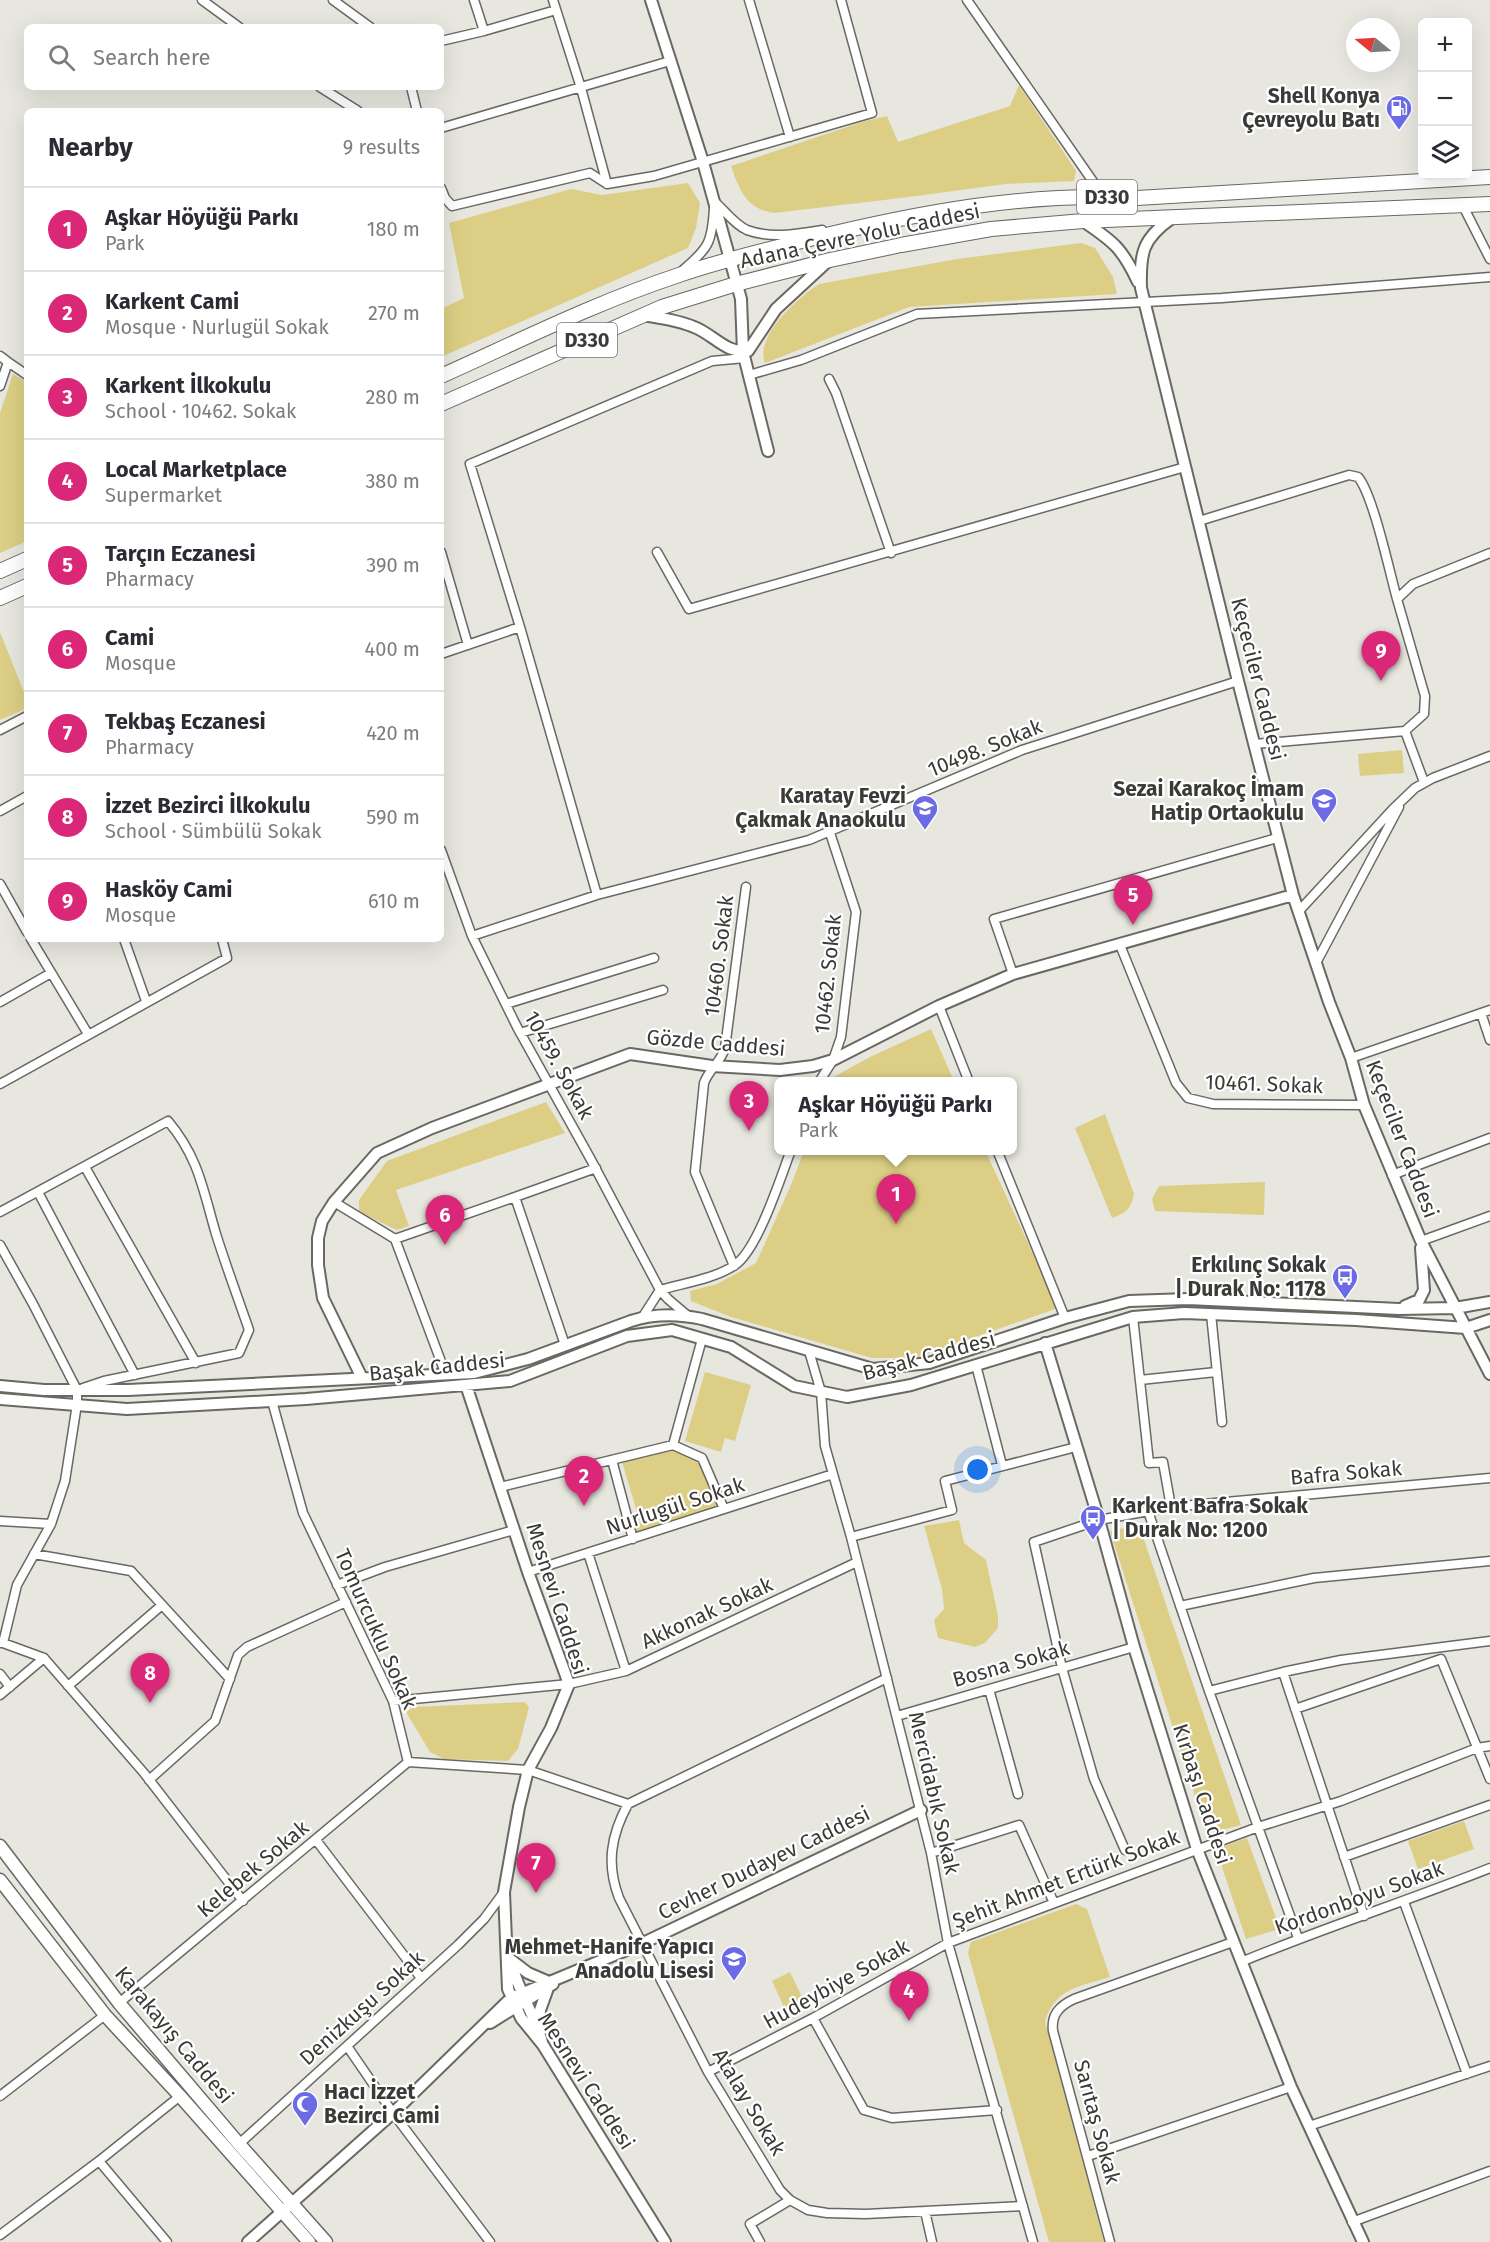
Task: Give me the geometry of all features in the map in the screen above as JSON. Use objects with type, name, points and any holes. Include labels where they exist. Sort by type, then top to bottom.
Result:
[{"type":"highway","name":"Adana Çevre Yolu Caddesi","points":[[444,375],[677,275],[730,259],[879,222],[972,206],[1044,199],[1103,196],[1137,198],[1490,177]]},
{"type":"highway","name":"Adana Çevre Yolu Caddesi","points":[[444,403],[662,307],[736,284],[830,260],[991,229],[1083,221],[1490,204]]},
{"type":"highway","points":[[0,571],[24,560]]},
{"type":"highway","points":[[0,598],[24,587]]},
{"type":"main road","name":"Karakayış Caddesi","points":[[0,1846],[119,2003],[239,2144],[309,2242]]},
{"type":"main road","name":"Karakayış Caddesi","points":[[0,1880],[105,2015],[286,2207],[326,2242]]},
{"type":"street","points":[[202,0],[234,24]]},
{"type":"street","points":[[333,0],[366,24]]},
{"type":"street","points":[[474,0],[484,31]]},
{"type":"street","points":[[552,0],[581,88],[608,184]]},
{"type":"street","points":[[651,0],[703,162],[741,299],[744,355],[768,451]]},
{"type":"street","points":[[749,0],[790,138]]},
{"type":"street","points":[[444,196],[452,206],[590,173],[608,184],[654,176],[872,113],[841,0]]},
{"type":"street","points":[[967,0],[1103,196]]},
{"type":"street","points":[[444,40],[484,31],[556,9]]},
{"type":"street","points":[[444,127],[670,61]]},
{"type":"street","points":[[325,90],[353,108]]},
{"type":"street","points":[[412,90],[416,108]]},
{"type":"street","points":[[714,201],[745,229],[766,234],[788,235],[879,222]]},
{"type":"street","points":[[677,275],[707,249],[712,228],[714,201]]},
{"type":"street","points":[[1463,206],[1490,259]]},
{"type":"street","points":[[1140,288],[1140,263],[1146,246],[1154,230],[1172,218]]},
{"type":"street","points":[[1083,221],[1113,241],[1128,261],[1140,288]]},
{"type":"street","points":[[597,894],[470,464],[712,361],[744,355],[758,339],[776,309],[830,260]]},
{"type":"street","points":[[749,375],[801,360],[917,314],[1143,303],[1490,277]]},
{"type":"street","name":"Keçeciler Caddesi","points":[[1140,288],[1293,895],[1351,1059],[1364,1105],[1421,1241],[1455,1308]]},
{"type":"street","points":[[643,315],[693,326],[714,337],[726,347],[744,355]]},
{"type":"street","points":[[0,356],[24,373]]},
{"type":"street","points":[[0,386],[8,362]]},
{"type":"street","points":[[829,379],[836,393],[891,553]]},
{"type":"street","points":[[657,552],[689,609],[1185,467]]},
{"type":"street","points":[[1199,521],[1349,475],[1358,477],[1368,497],[1425,696],[1424,714],[1405,731],[1255,744]]},
{"type":"street","points":[[1397,599],[1413,584],[1490,553]]},
{"type":"street","points":[[444,562],[468,645]]},
{"type":"street","points":[[444,653],[520,627]]},
{"type":"street","name":"10498. Sokak","points":[[472,936],[597,894],[787,847],[830,833],[1022,750],[1238,681]]},
{"type":"street","points":[[0,730],[24,718]]},
{"type":"street","points":[[1405,731],[1424,782]]},
{"type":"street","points":[[1299,911],[1404,798],[1424,782],[1490,756]]},
{"type":"street","points":[[0,811],[24,798]]},
{"type":"street","points":[[1316,963],[1404,798]]},
{"type":"street","name":"10462. Sokak","points":[[822,1077],[833,1060],[841,1037],[856,912],[830,833]]},
{"type":"street","points":[[1012,974],[994,919],[1277,838]]},
{"type":"street","name":"10459. Sokak","points":[[444,858],[472,936],[520,1033],[596,1168],[660,1290],[689,1316]]},
{"type":"street","points":[[0,884],[24,927]]},
{"type":"street","name":"10460. Sokak","points":[[734,1266],[695,1172],[704,1083],[712,1066],[723,1056],[725,1048],[746,887]]},
{"type":"street","name":"Gözde Caddesi","points":[[362,1378],[323,1298],[318,1265],[318,1238],[322,1221],[334,1202],[377,1153],[432,1128],[630,1054],[712,1066],[796,1070],[833,1060],[939,1006],[1012,974],[1293,895]]},
{"type":"street","points":[[33,942],[88,1034]]},
{"type":"street","points":[[125,942],[146,1001]]},
{"type":"street","points":[[0,1084],[227,958],[223,942]]},
{"type":"street","name":"10461. Sokak","points":[[1119,945],[1176,1083],[1188,1098],[1214,1104],[1364,1105]]},
{"type":"street","points":[[506,1004],[654,958]]},
{"type":"street","points":[[0,1002],[51,974]]},
{"type":"street","points":[[520,1033],[663,990]]},
{"type":"street","points":[[939,1006],[967,1077]]},
{"type":"street","points":[[1351,1059],[1485,1012],[1490,1040]]},
{"type":"street","points":[[0,1212],[168,1121],[184,1140],[197,1169],[216,1235],[249,1330],[239,1353],[104,1381],[76,1390]]},
{"type":"street","points":[[1392,1175],[1490,1138]]},
{"type":"street","points":[[642,1317],[660,1290],[716,1274],[734,1266],[745,1255],[756,1236],[789,1155]]},
{"type":"street","points":[[1000,1155],[1065,1318]]},
{"type":"street","points":[[85,1167],[196,1363]]},
{"type":"street","points":[[395,1239],[596,1168]]},
{"type":"street","points":[[39,1192],[135,1375]]},
{"type":"street","points":[[515,1197],[565,1345]]},
{"type":"street","points":[[334,1202],[395,1239],[446,1375]]},
{"type":"street","points":[[1399,1308],[1419,1300],[1424,1290],[1421,1241],[1490,1216]]},
{"type":"street","points":[[1,1249],[33,1304],[76,1390],[77,1404],[66,1481],[51,1524],[17,1585],[2,1643],[44,1658],[149,1780],[243,1901]]},
{"type":"street","name":"Başak Caddesi","points":[[0,1386],[44,1390],[129,1390],[289,1384],[474,1373],[528,1359],[642,1317],[689,1316],[873,1369],[929,1363],[1065,1318],[1128,1302],[1188,1299],[1399,1308],[1455,1308],[1490,1302]]},
{"type":"street","points":[[1455,1308],[1490,1374]]},
{"type":"street","name":"Başak Caddesi","points":[[0,1399],[127,1409],[272,1401],[510,1381],[627,1336],[672,1330],[731,1347],[794,1386],[847,1397],[911,1385],[1132,1317],[1184,1313],[1356,1320],[1466,1328],[1490,1320]]},
{"type":"street","points":[[1211,1314],[1222,1422]]},
{"type":"street","points":[[1132,1317],[1149,1463],[1163,1462],[1171,1507]]},
{"type":"street","points":[[673,1445],[702,1339]]},
{"type":"street","name":"Kırbaşı Caddesi","points":[[1045,1343],[1099,1520],[1134,1647],[1197,1849],[1291,2087],[1363,2242]]},
{"type":"street","name":"Mercidabık Sokak","points":[[809,1351],[821,1392],[825,1446],[851,1537],[921,1810],[948,1943],[1033,2242]]},
{"type":"street","points":[[976,1365],[1002,1466]]},
{"type":"street","points":[[1140,1380],[1216,1372]]},
{"type":"street","name":"Mesnevi Caddesi","points":[[466,1385],[528,1572],[569,1684],[551,1728],[528,1770],[519,1807],[504,1892],[507,1941],[506,1978],[518,2000],[526,2026],[543,2045],[665,2242]]},
{"type":"street","name":"Tomurcuklu Sokak","points":[[272,1401],[303,1514],[393,1701],[408,1762]]},
{"type":"street","points":[[500,1487],[673,1445],[702,1458],[724,1509]]},
{"type":"street","points":[[851,1537],[952,1510],[945,1481],[1076,1446]]},
{"type":"street","points":[[612,1460],[633,1539]]},
{"type":"street","name":"Nurlugül Sokak","points":[[528,1572],[833,1474]]},
{"type":"street","name":"Bafra Sokak","points":[[1062,1668],[1034,1542],[1099,1520],[1171,1507],[1490,1478]]},
{"type":"street","points":[[1148,1511],[1209,1692],[1298,1938]]},
{"type":"street","points":[[0,1521],[51,1524]]},
{"type":"street","points":[[338,1585],[385,1567],[514,1530]]},
{"type":"street","points":[[588,1553],[626,1671]]},
{"type":"street","points":[[34,1554],[130,1571],[230,1679]]},
{"type":"street","points":[[1180,1606],[1314,1578],[1490,1561]]},
{"type":"street","name":"Akkonak Sokak","points":[[393,1701],[569,1684],[626,1671],[857,1562]]},
{"type":"street","points":[[149,1780],[215,1721],[238,1655],[247,1647],[346,1602]]},
{"type":"street","points":[[68,1686],[162,1605]]},
{"type":"street","points":[[1209,1692],[1283,1672],[1341,1660],[1490,1641]]},
{"type":"street","points":[[1440,1646],[1441,1659],[1490,1779]]},
{"type":"street","name":"Bosna Sokak","points":[[897,1716],[1134,1647]]},
{"type":"street","points":[[0,1695],[44,1658]]},
{"type":"street","points":[[1295,1709],[1441,1659]]},
{"type":"street","points":[[1062,1668],[1094,1779],[1125,1850]]},
{"type":"street","points":[[1283,1672],[1364,1916]]},
{"type":"street","points":[[0,1674],[10,1687]]},
{"type":"street","points":[[408,1762],[528,1770],[628,1804],[887,1678]]},
{"type":"street","points":[[989,1689],[1018,1794]]},
{"type":"street","name":"Şehit Ahmet Ertürk Sokak","points":[[948,1943],[1197,1849],[1341,1801],[1477,1748],[1490,1746]]},
{"type":"street","name":"Kelebek Sokak","points":[[119,2003],[408,1762]]},
{"type":"street","name":"Atalay Sokak","points":[[628,1804],[615,1832],[610,1858],[610,1872],[619,1898],[708,2072],[780,2190],[790,2200],[808,2210],[827,2214],[1023,2206]]},
{"type":"street","points":[[1344,1857],[1490,1805]]},
{"type":"street","name":"Cevher Dudayev Caddesi","points":[[248,2242],[393,2113],[482,2027],[518,2000],[641,1944],[921,1810]]},
{"type":"street","points":[[931,1853],[1019,1825],[1054,1903]]},
{"type":"street","points":[[316,1840],[421,1978]]},
{"type":"street","name":"Kordonboyu Sokak","points":[[1241,1962],[1298,1938],[1404,1902],[1490,1868]]},
{"type":"street","name":"Denizkuşu Sokak","points":[[239,2144],[472,1932],[504,1892]]},
{"type":"street","points":[[1404,1902],[1467,2074]]},
{"type":"street","points":[[507,1941],[518,2000],[540,2033]]},
{"type":"street","name":"Sarıtaş Sokak","points":[[1110,2242],[1053,2031],[1052,2022],[1055,2013],[1064,2004],[1074,1999],[1233,1942]]},
{"type":"street","name":"Hudeybiye Sokak","points":[[708,2072],[813,2018],[948,1943]]},
{"type":"street","points":[[511,1959],[528,1974],[552,1983],[540,2010],[540,2033],[543,2045]]},
{"type":"street","points":[[0,2096],[105,2015]]},
{"type":"street","points":[[813,2018],[864,2110],[892,2118],[997,2110]]},
{"type":"street","points":[[347,2046],[393,2113],[490,2242]]},
{"type":"street","points":[[1309,2126],[1490,2066]]},
{"type":"street","points":[[1088,2156],[1291,2087]]},
{"type":"street","points":[[0,2235],[99,2161],[180,2096]]},
{"type":"street","points":[[99,2161],[167,2242]]},
{"type":"street","points":[[1352,2222],[1490,2171]]},
{"type":"street","points":[[760,2242],[750,2224],[790,2200]]},
{"type":"street","points":[[925,2211],[932,2242]]},
{"type":"shaded area","points":[[1019,85],[1076,171],[1074,181],[1006,184],[774,213],[764,211],[745,197],[731,166],[865,121],[887,116],[898,142],[1010,106]]},
{"type":"shaded area","points":[[688,183],[700,203],[696,228],[688,248],[444,356],[444,308],[464,298],[449,223],[571,189],[602,195]]},
{"type":"shaded area","points":[[1081,243],[1095,248],[1113,277],[1117,294],[909,307],[765,363],[763,352],[766,341],[780,318],[819,284],[957,259]]},
{"type":"shaded area","points":[[13,374],[24,380],[24,542],[0,553],[0,413]]},
{"type":"shaded area","points":[[0,632],[24,692],[24,709],[0,720]]},
{"type":"shaded area","points":[[1402,750],[1404,773],[1360,776],[1358,754]]},
{"type":"shaded area","points":[[931,1029],[952,1077],[834,1077],[870,1057]]},
{"type":"shaded area","points":[[546,1102],[565,1133],[396,1190],[409,1226],[397,1230],[359,1212],[359,1200],[387,1161]]},
{"type":"shaded area","points":[[1105,1114],[1134,1194],[1127,1210],[1112,1218],[1075,1128]]},
{"type":"shaded area","points":[[802,1155],[987,1155],[1058,1308],[915,1358],[872,1358],[731,1317],[691,1301],[690,1291],[717,1284],[756,1263]]},
{"type":"shaded area","points":[[1265,1182],[1264,1215],[1155,1211],[1152,1199],[1159,1186]]},
{"type":"shaded area","points":[[705,1372],[751,1385],[735,1441],[725,1438],[721,1452],[685,1441]]},
{"type":"shaded area","points":[[672,1449],[699,1460],[718,1507],[636,1534],[632,1526],[640,1522],[622,1462]]},
{"type":"shaded area","points":[[959,1520],[964,1543],[986,1560],[998,1616],[998,1628],[985,1643],[975,1647],[938,1638],[934,1620],[944,1609],[942,1589],[924,1526]]},
{"type":"shaded area","points":[[1139,1525],[1241,1825],[1207,1834],[1110,1531]]},
{"type":"shaded area","points":[[525,1702],[529,1707],[518,1749],[508,1761],[444,1759],[430,1752],[406,1712],[414,1707]]},
{"type":"shaded area","points":[[1464,1821],[1474,1849],[1418,1869],[1408,1841]]},
{"type":"shaded area","points":[[1247,1838],[1280,1929],[1246,1939],[1216,1849]]},
{"type":"shaded area","points":[[1076,1904],[1087,1909],[1110,1977],[1079,1986],[1062,1995],[1050,2010],[1045,2021],[1104,2242],[1049,2242],[968,1953],[971,1942]]},
{"type":"shaded area","points":[[790,1972],[806,2005],[787,2014],[772,1981]]},
{"type":"place","name":"Shell Konya Çevreyolu Batı","points":[[1399,131]]},
{"type":"place","name":"Hasköy Cami","points":[[1381,681]]},
{"type":"place","name":"Sezai Karakoç İmam Hatip Ortaokulu","points":[[1324,824]]},
{"type":"place","name":"Karatay Fevzi Çakmak Anaokulu","points":[[925,831]]},
{"type":"place","name":"Tarçın Eczanesi","points":[[1133,925]]},
{"type":"place","name":"Karkent İlkokulu","points":[[749,1131]]},
{"type":"place","name":"Aşkar Höyüğü Parkı","points":[[896,1224]]},
{"type":"place","name":"Cami","points":[[445,1245]]},
{"type":"place","name":"Erkılınç Sokak | Durak No: 1178","points":[[1345,1300]]},
{"type":"place","name":"Karkent Cami","points":[[584,1506]]},
{"type":"place","name":"Karkent Bafra Sokak | Durak No: 1200","points":[[1093,1541]]},
{"type":"place","name":"İzzet Bezirci İlkokulu","points":[[150,1703]]},
{"type":"place","name":"Tekbaş Eczanesi","points":[[536,1893]]},
{"type":"place","name":"Mehmet-Hanife Yapıcı Anadolu Lisesi","points":[[734,1982]]},
{"type":"place","name":"Local Marketplace","points":[[909,2021]]},
{"type":"place","name":"Hacı İzzet Bezirci Cami","points":[[305,2127]]}]
